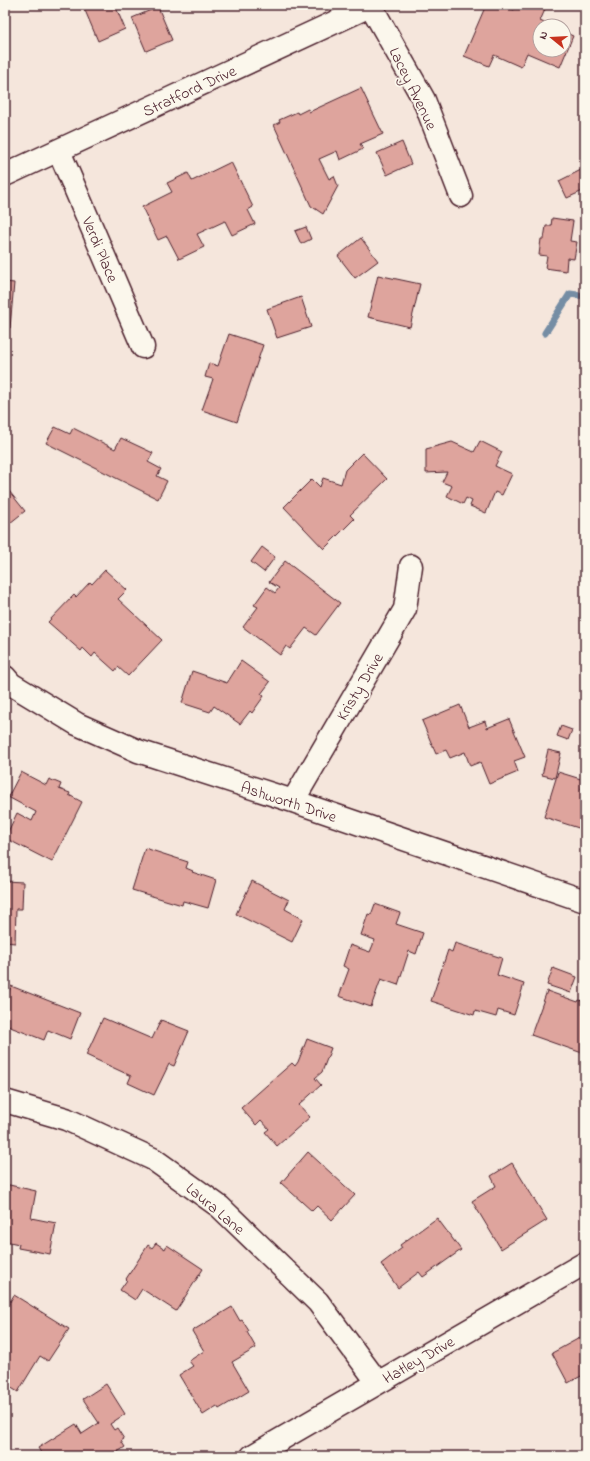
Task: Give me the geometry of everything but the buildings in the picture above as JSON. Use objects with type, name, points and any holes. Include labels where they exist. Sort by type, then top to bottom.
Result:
[{"type":"street","name":"Stratford Drive","points":[[5,175],[372,5]]},
{"type":"street","name":"Lacey Avenue","points":[[372,5],[424,100],[461,196]]},
{"type":"street","name":"Verdi Place","points":[[59,150],[143,347]]},
{"type":"street","name":"Kristy Drive","points":[[292,801],[405,609],[411,566]]},
{"type":"street","name":"Ashworth Drive","points":[[5,677],[11,684],[77,724],[138,751],[292,801],[585,901]]},
{"type":"street","name":"Laura Lane","points":[[5,1101],[66,1119],[153,1159],[220,1207],[318,1302],[378,1383]]},
{"type":"street","name":"Hatley Drive","points":[[252,1456],[585,1263]]},
{"type":"waterway","points":[[545,333],[570,294],[585,296]]}]
